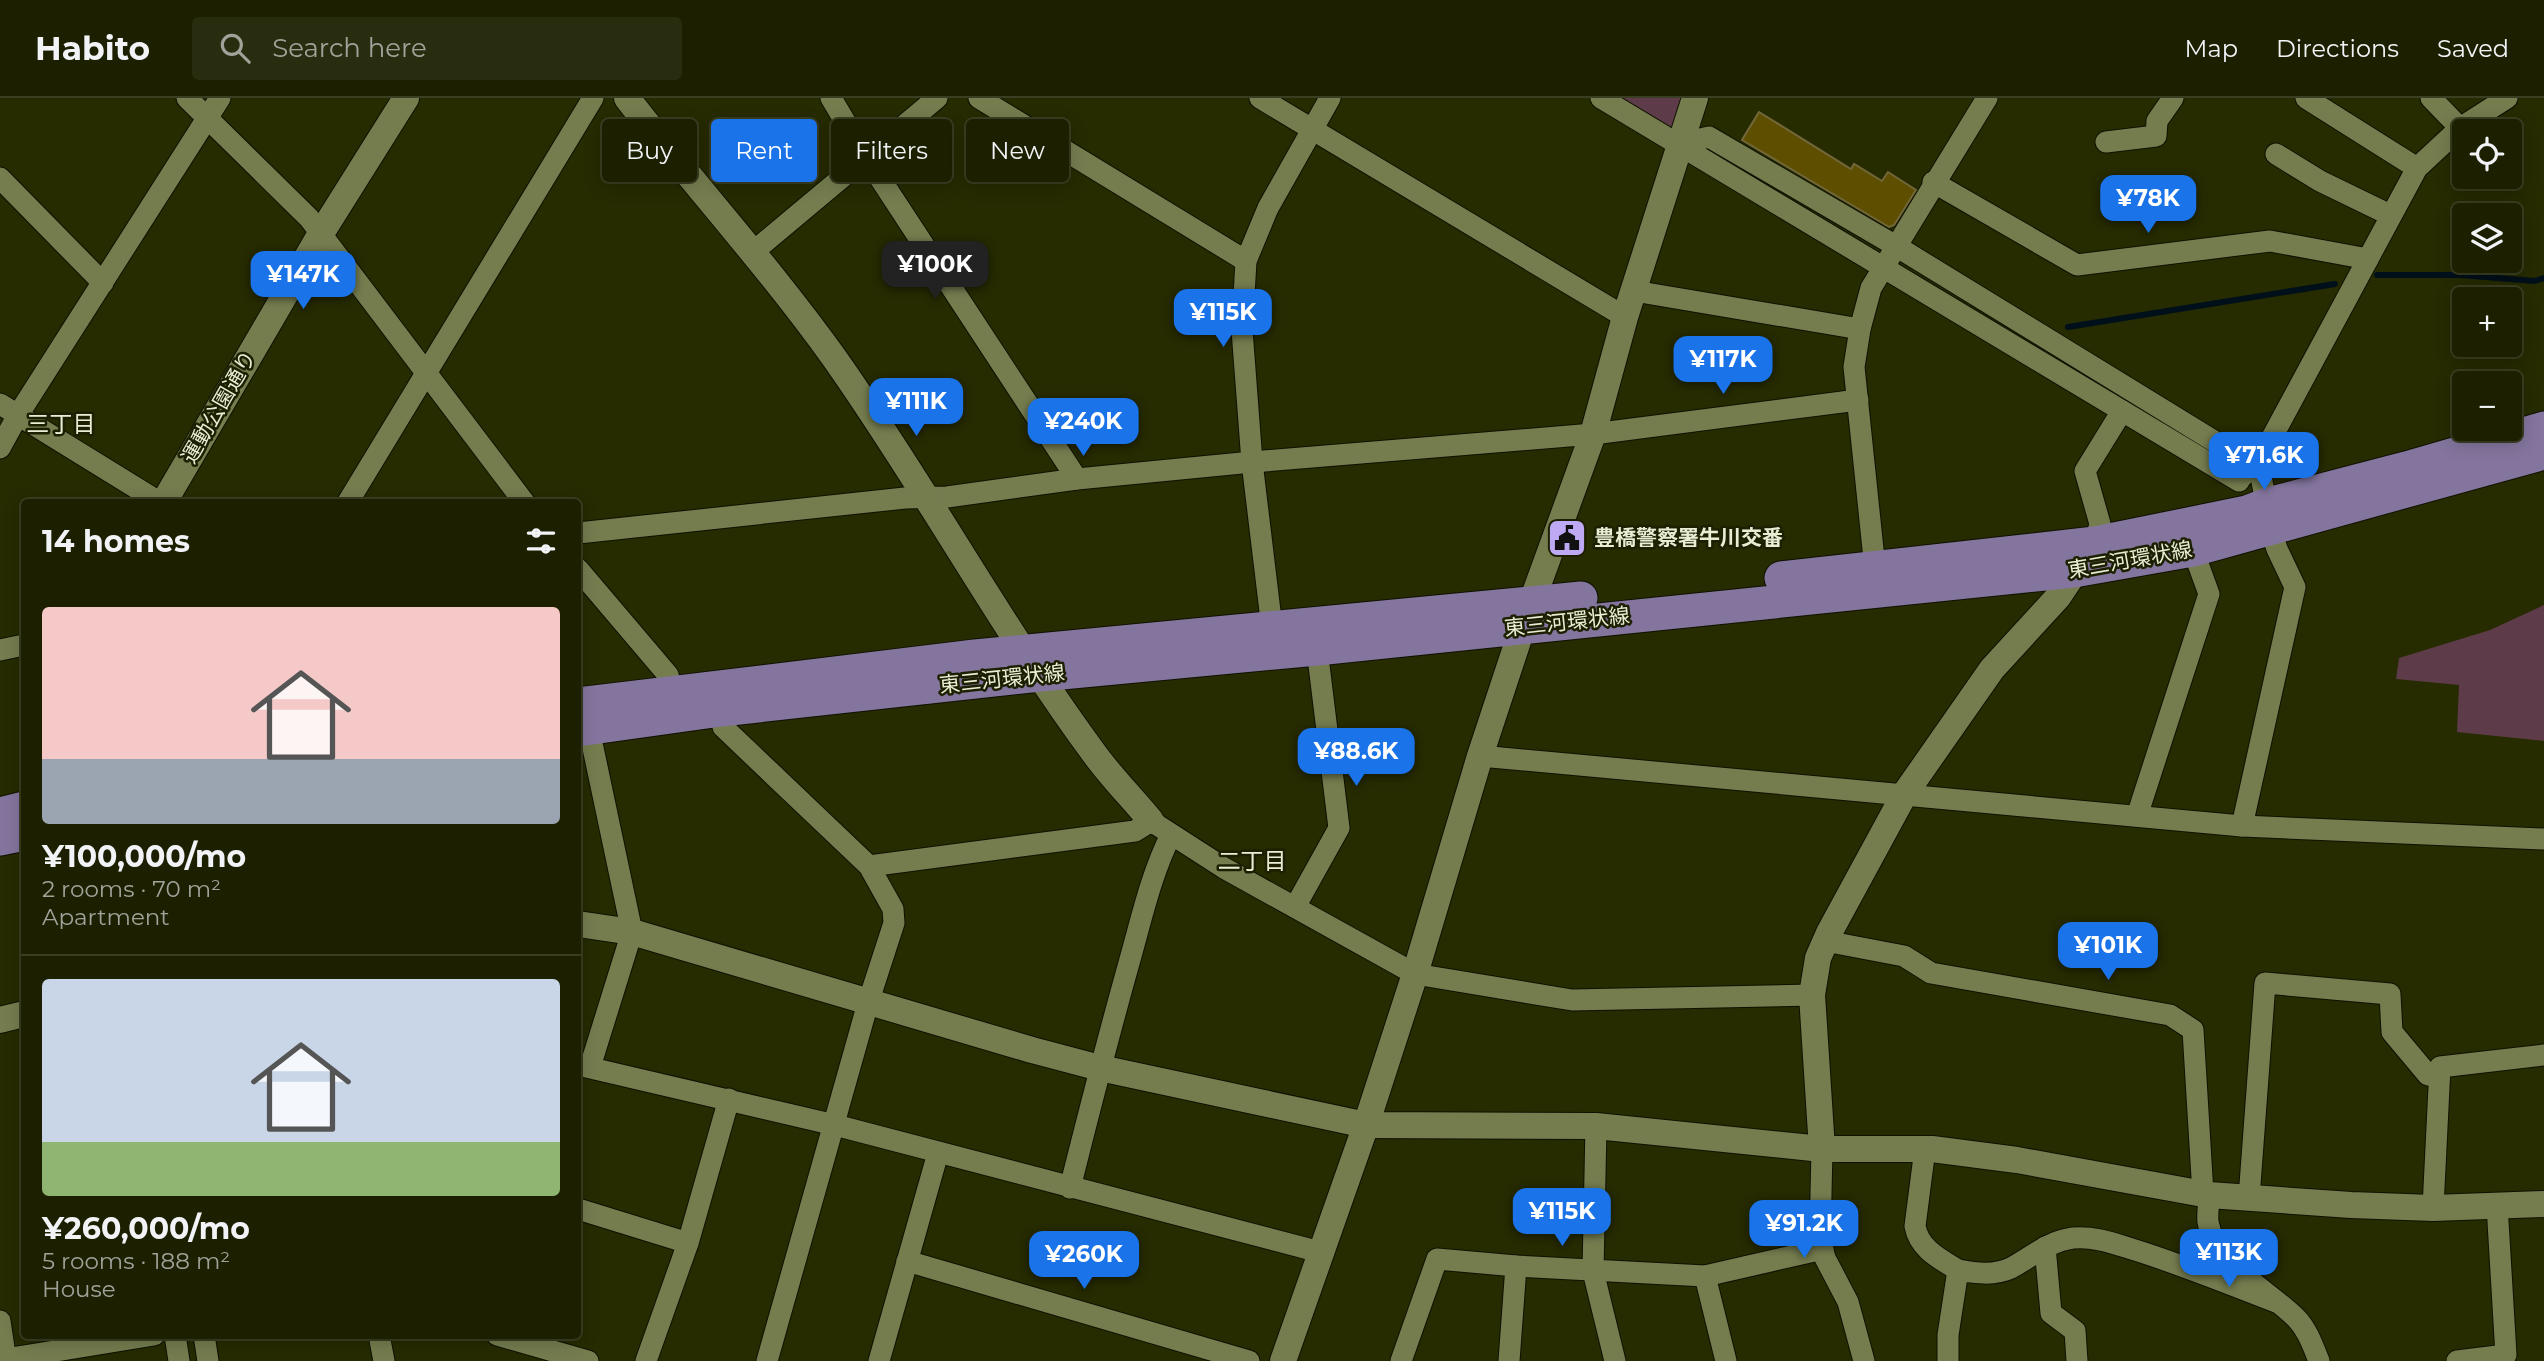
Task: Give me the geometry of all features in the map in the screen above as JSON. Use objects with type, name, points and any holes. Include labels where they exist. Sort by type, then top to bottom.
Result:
[{"type":"main road","name":"東三河環状線","points":[[1876,580],[2095,543],[2257,491],[2406,468],[2544,428]]},
{"type":"main road","name":"東三河環状線","points":[[581,721],[721,710],[1272,628],[1527,614],[1876,580],[2074,571],[2193,550],[2257,491],[2544,453]]},
{"type":"main road","name":"東三河環状線","points":[[581,721],[672,692],[1033,663],[1317,649],[1527,614]]},
{"type":"main road","points":[[0,814],[21,809]]},
{"type":"main road","points":[[0,839],[21,835]]},
{"type":"street","points":[[187,98],[309,218],[522,499]]},
{"type":"street","points":[[0,448],[9,410],[103,283],[220,98]]},
{"type":"street","name":"運動公園通り","points":[[164,499],[320,235],[406,98]]},
{"type":"street","points":[[350,499],[593,98]]},
{"type":"street","points":[[627,98],[682,170],[753,252],[834,358],[1097,757],[1161,828],[1415,974],[1572,1000],[1812,995]]},
{"type":"street","points":[[831,98],[843,119]]},
{"type":"street","points":[[912,119],[937,98]]},
{"type":"street","points":[[979,98],[1246,261]]},
{"type":"street","points":[[1260,98],[1625,317]]},
{"type":"street","points":[[1272,628],[1252,462],[1242,330],[1246,261],[1268,208],[1331,98]]},
{"type":"street","points":[[1601,98],[2257,491]]},
{"type":"street","points":[[1283,1361],[1366,1125],[1415,974],[1480,756],[1527,614],[1593,434],[1625,317],[1695,98]]},
{"type":"street","points":[[1876,580],[1854,367],[1860,329],[1871,288],[1933,182],[1987,98]]},
{"type":"street","points":[[2106,142],[2156,135],[2157,121],[2173,98]]},
{"type":"street","points":[[2306,98],[2417,168]]},
{"type":"street","points":[[2431,98],[2452,120]]},
{"type":"street","points":[[2474,119],[2507,98]]},
{"type":"street","points":[[2257,491],[2390,215],[2417,168],[2452,135]]},
{"type":"street","points":[[1679,144],[1709,137],[1896,246],[2257,491],[2277,549],[2295,586],[2242,826]]},
{"type":"street","points":[[2276,154],[2320,181],[2390,215]]},
{"type":"street","points":[[0,178],[103,283]]},
{"type":"street","points":[[753,252],[836,182]]},
{"type":"street","points":[[882,182],[1077,479]]},
{"type":"street","points":[[1933,182],[2077,264],[2270,241],[2368,259]]},
{"type":"street","points":[[1634,291],[1860,329]]},
{"type":"street","points":[[581,533],[905,498],[928,498],[1077,479],[1593,434],[1858,400]]},
{"type":"street","points":[[9,410],[157,499]]},
{"type":"street","points":[[1864,1361],[1849,1302],[1820,1239],[1822,1149],[1812,995],[1818,958],[1904,795],[1992,669],[2058,597],[2095,543],[2100,524],[2085,471],[2122,411]]},
{"type":"street","points":[[2137,816],[2209,594],[2193,550]]},
{"type":"street","points":[[581,573],[668,675],[672,692]]},
{"type":"street","points":[[0,650],[21,646]]},
{"type":"street","points":[[1295,907],[1339,828],[1317,649]]},
{"type":"street","points":[[721,710],[723,727],[869,866],[893,909],[894,923],[868,1003],[767,1361]]},
{"type":"street","points":[[581,721],[632,932],[584,1066],[835,1125],[1320,1252]]},
{"type":"street","points":[[1480,756],[2242,826],[2544,839]]},
{"type":"street","points":[[869,866],[1161,828]]},
{"type":"street","points":[[1070,1188],[1137,933],[1163,850],[1161,828]]},
{"type":"street","points":[[581,924],[632,932],[868,1003],[1100,1068],[1366,1125],[1597,1126],[1822,1149],[1925,1149],[2017,1160],[2206,1194],[2351,1205],[2433,1208],[2544,1203]]},
{"type":"street","points":[[1825,941],[1904,957],[1931,973],[2170,1015],[2193,1030],[2208,1223],[2217,1246],[2241,1272],[2297,1319],[2311,1340],[2319,1361]]},
{"type":"street","points":[[2249,1198],[2265,983],[2390,994],[2392,1032],[2428,1075],[2439,1077]]},
{"type":"street","points":[[0,1020],[21,1015]]},
{"type":"street","points":[[2433,1208],[2440,1067],[2544,1055]]},
{"type":"street","points":[[646,1361],[688,1243],[729,1099]]},
{"type":"street","points":[[1597,1126],[1593,1271],[1615,1361]]},
{"type":"street","points":[[1925,1149],[1915,1226],[1917,1236],[1937,1257],[1958,1270],[1994,1273],[2010,1269],[2045,1247],[2071,1238],[2096,1238],[2172,1262],[2276,1302]]},
{"type":"street","points":[[879,1361],[938,1153]]},
{"type":"street","points":[[2457,1361],[2506,1355],[2497,1205]]},
{"type":"street","points":[[581,1210],[688,1243]]},
{"type":"street","points":[[2045,1247],[2051,1313],[2075,1331],[2077,1361]]},
{"type":"street","points":[[1401,1361],[1437,1259],[1593,1271],[1705,1276],[1823,1249]]},
{"type":"street","points":[[907,1261],[1249,1361]]},
{"type":"street","points":[[1509,1361],[1516,1266]]},
{"type":"street","points":[[1948,1361],[1948,1335],[1958,1270]]},
{"type":"street","points":[[1705,1276],[1726,1361]]},
{"type":"street","points":[[0,1321],[4,1360],[130,1339]]},
{"type":"street","points":[[176,1339],[179,1361]]},
{"type":"street","points":[[205,1339],[208,1361]]},
{"type":"street","points":[[380,1339],[384,1361]]},
{"type":"street","points":[[511,1339],[588,1361]]},
{"type":"shaded area","points":[[1601,98],[1695,98],[1679,144]]},
{"type":"shaded area","points":[[2544,605],[2544,741],[2457,732],[2459,685],[2396,679],[2399,658],[2490,630]]},
{"type":"building","points":[[1759,112],[1851,169],[1854,164],[1882,181],[1888,172],[1916,190],[1894,225],[1889,227],[1742,140]]},
{"type":"waterway","points":[[2377,275],[2460,275],[2535,281],[2544,278]]},
{"type":"waterway","points":[[2068,327],[2335,284]]},
{"type":"place","name":"豊橋警察署牛川交番","points":[[1567,538]]},
{"type":"district","name":"三丁目","points":[[61,424]]},
{"type":"district","name":"二丁目","points":[[1252,861]]}]
